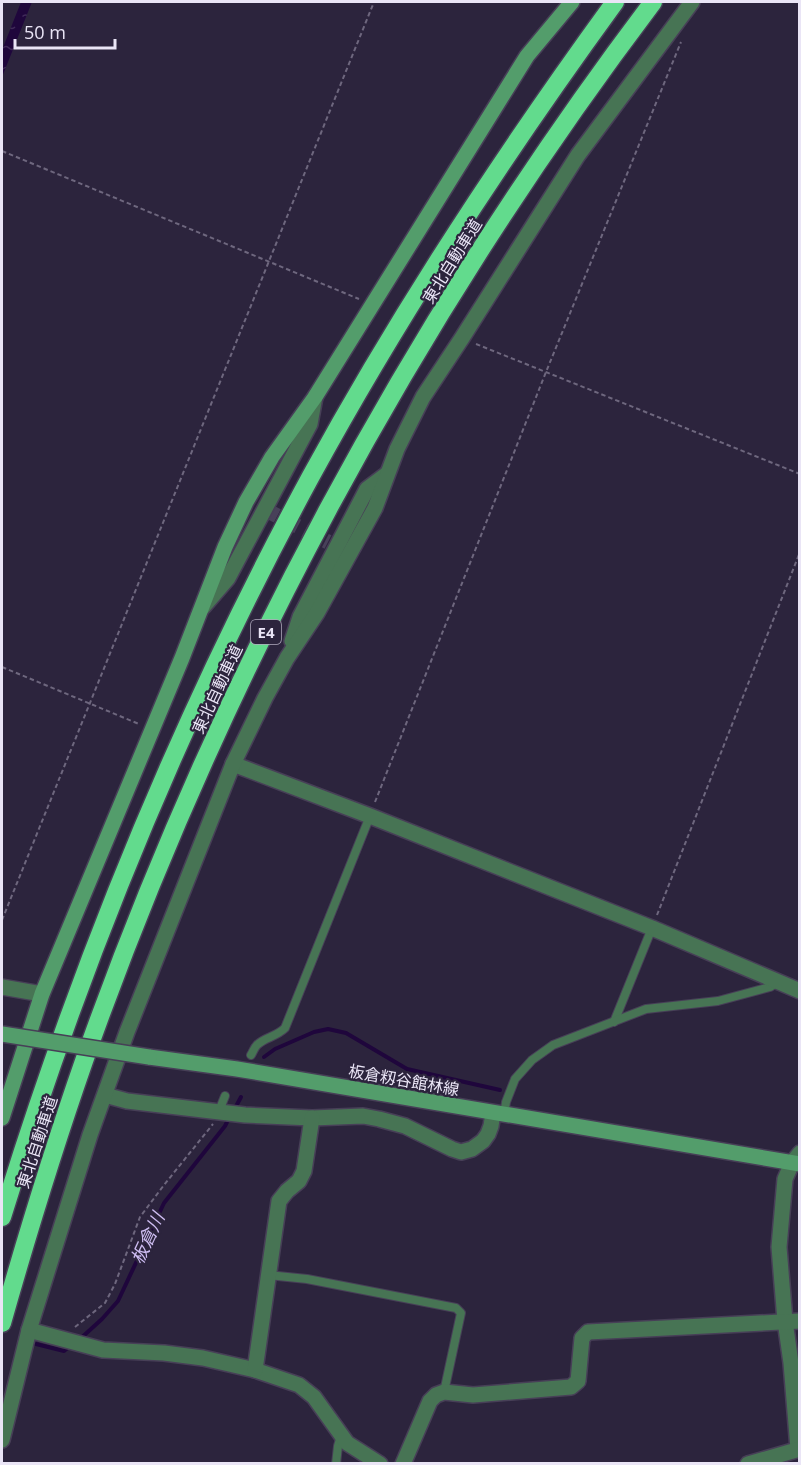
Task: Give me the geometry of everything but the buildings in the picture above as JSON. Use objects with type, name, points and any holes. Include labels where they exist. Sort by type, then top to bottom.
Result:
[{"type":"highway","name":"東北自動車道","points":[[2,1217],[54,1057],[94,949],[144,824],[223,649],[311,476],[373,368],[505,158],[615,2]]},
{"type":"highway","name":"東北自動車道","points":[[2,1323],[19,1261],[84,1061],[172,836],[251,661],[340,487],[399,383],[531,173],[592,84],[653,2]]},
{"type":"street","points":[[2,1118],[42,994],[182,658],[225,547],[246,502],[272,457],[315,397],[527,56],[572,2]]},
{"type":"street","points":[[2,1440],[29,1330],[87,1146],[127,1032],[233,764],[287,658],[317,613],[370,519],[397,449],[423,397],[578,155],[692,2]]},
{"type":"street","points":[[287,658],[300,617],[332,544],[367,489],[387,474]]},
{"type":"street","points":[[233,764],[652,928],[800,991]]},
{"type":"street","points":[[2,987],[42,994]]},
{"type":"street","name":"板倉籾谷館林線","points":[[2,1034],[237,1069],[498,1114],[797,1160]]},
{"type":"street","points":[[105,1095],[127,1101],[245,1115],[312,1118],[363,1116],[405,1126],[461,1152],[472,1149],[483,1141],[498,1114]]},
{"type":"street","points":[[255,1370],[279,1201],[299,1181],[304,1172],[312,1118]]},
{"type":"street","points":[[748,1464],[799,1449],[791,1363],[792,1321],[779,1247],[785,1179],[797,1160]]},
{"type":"street","points":[[403,1464],[430,1401],[436,1395],[444,1392],[473,1395],[571,1387],[578,1381],[582,1338],[588,1332],[792,1321]]},
{"type":"street","points":[[29,1330],[103,1350],[164,1353],[203,1358],[255,1370],[299,1385],[314,1397],[347,1443],[380,1464]]},
{"type":"lane","points":[[251,1055],[257,1045],[280,1034],[285,1028],[370,816]]},
{"type":"lane","points":[[614,1022],[652,928]]},
{"type":"lane","points":[[498,1114],[506,1102],[515,1078],[532,1060],[553,1045],[646,1009],[718,1000],[770,987],[778,982]]},
{"type":"lane","points":[[219,1111],[225,1096]]},
{"type":"lane","points":[[268,1275],[307,1279],[456,1308],[460,1313],[444,1392]]},
{"type":"lane","points":[[336,1464],[341,1434]]},
{"type":"path","points":[[2,920],[374,2]]},
{"type":"path","points":[[370,816],[546,372],[684,34]]},
{"type":"path","points":[[2,150],[372,305]]},
{"type":"path","points":[[462,338],[800,474]]},
{"type":"path","points":[[652,928],[800,552]]},
{"type":"path","points":[[2,667],[152,729]]},
{"type":"path","points":[[61,1339],[105,1303],[115,1284],[140,1217],[211,1129],[219,1111]]},
{"type":"water","points":[[21,2],[32,2],[2,77],[2,50]]},
{"type":"waterway","name":"板倉川","points":[[264,1057],[275,1049],[314,1032],[328,1029],[346,1033],[407,1069],[500,1090]]},
{"type":"waterway","name":"板倉川","points":[[234,1110],[241,1097]]},
{"type":"waterway","name":"板倉川","points":[[80,1339],[118,1301],[164,1203],[225,1126],[230,1116]]},
{"type":"waterway","name":"板倉川","points":[[36,1344],[64,1351],[69,1347]]},
{"type":"tunnel","points":[[264,509],[328,542]]}]
